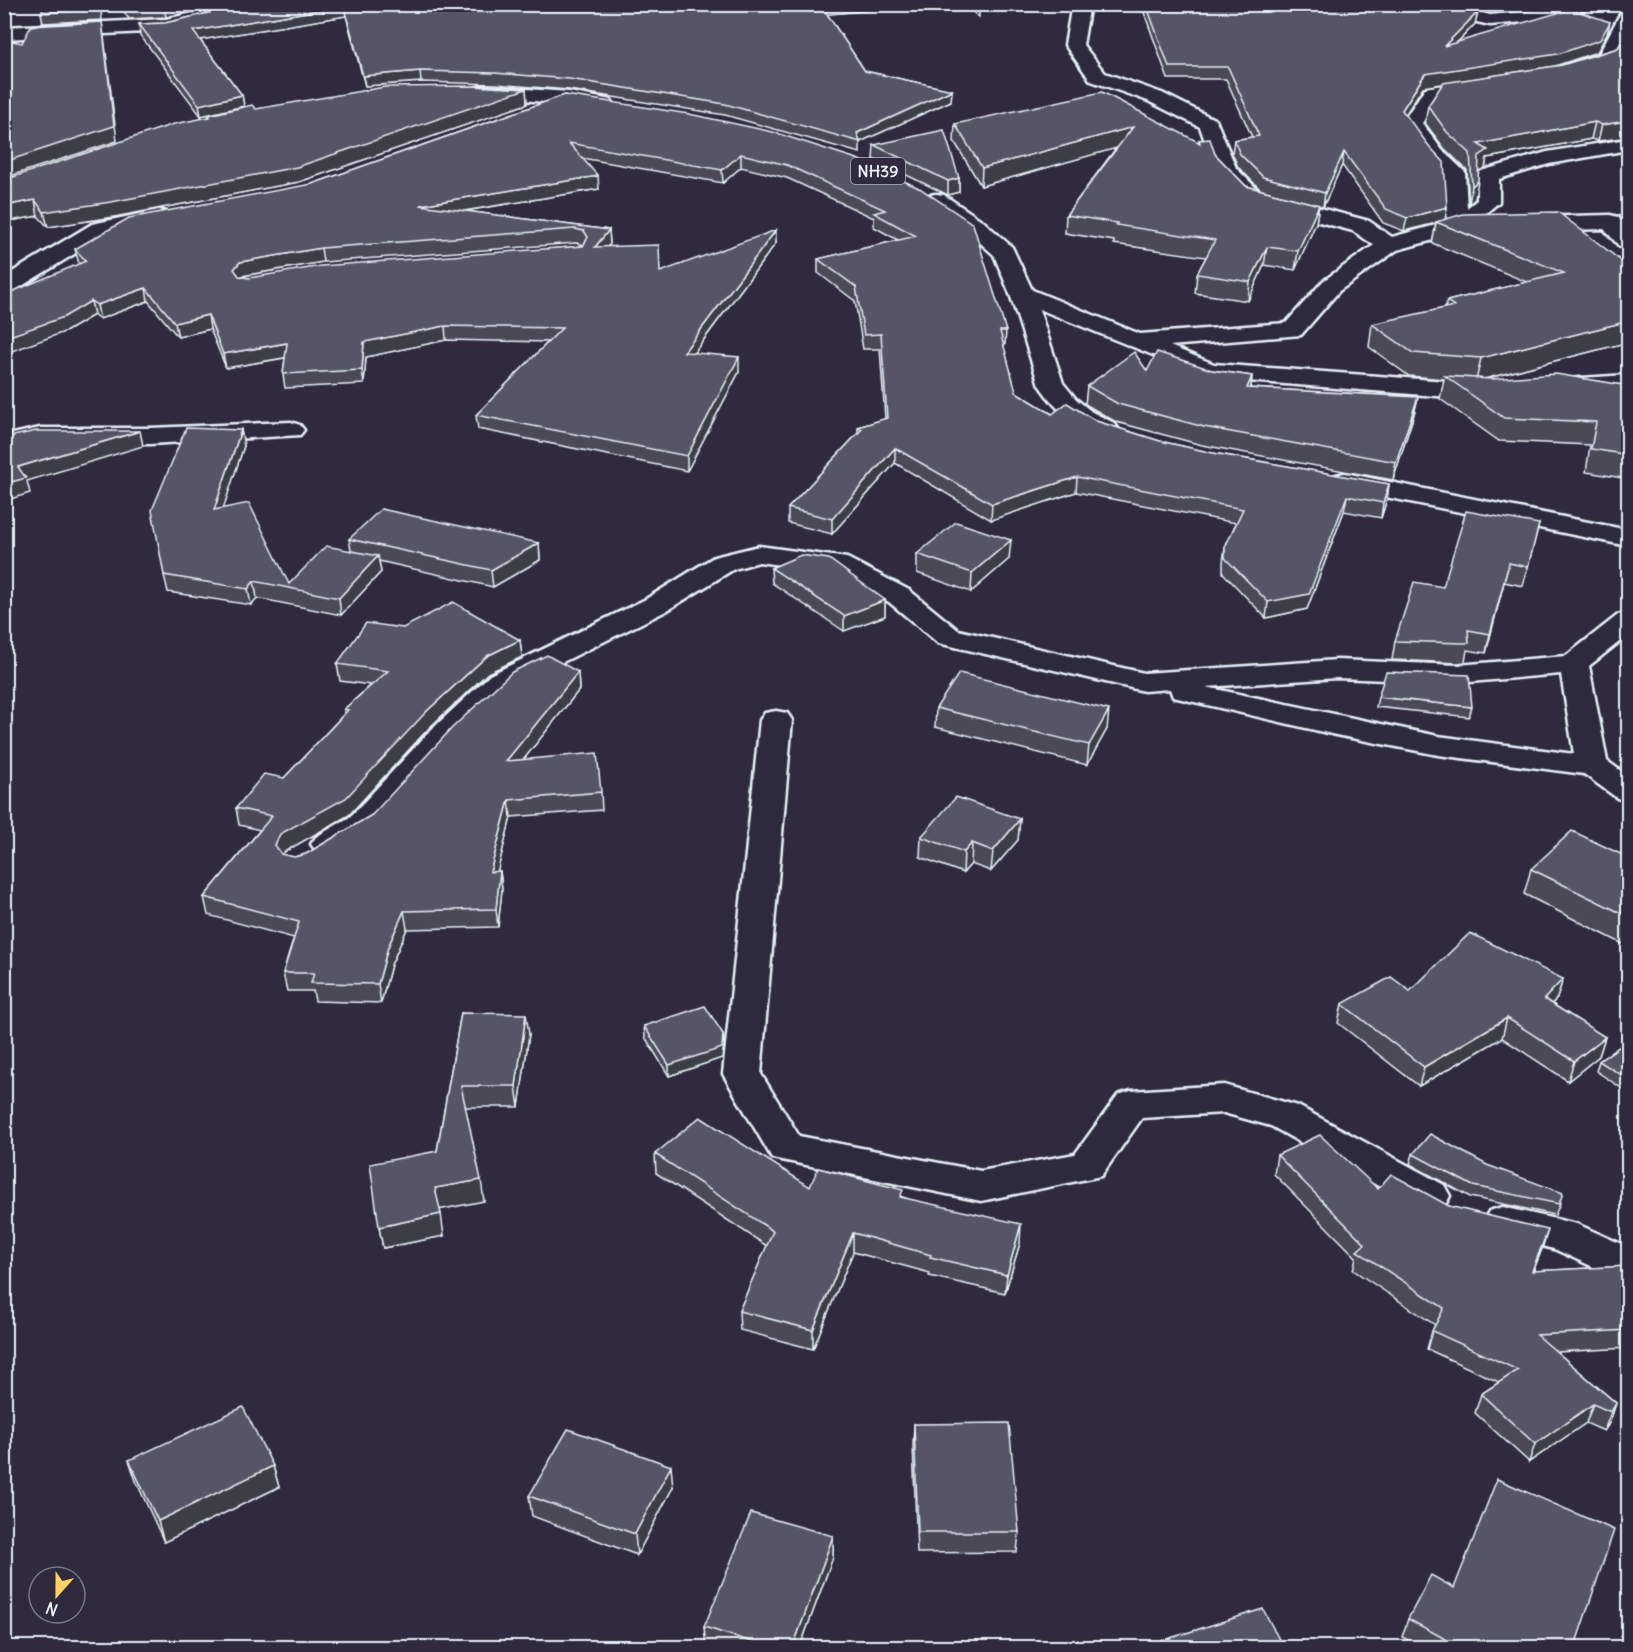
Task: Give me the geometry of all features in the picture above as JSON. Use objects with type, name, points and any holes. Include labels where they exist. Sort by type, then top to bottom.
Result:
[{"type":"main road","points":[[4,33],[166,25],[261,4]]},
{"type":"main road","points":[[1081,4],[1074,45],[1098,77],[1155,97],[1209,124],[1226,170],[1252,197],[1361,226],[1389,245]]},
{"type":"main road","points":[[1422,4],[1490,20],[1569,13],[1585,4]]},
{"type":"main road","points":[[1558,73],[1607,58],[1629,16]]},
{"type":"main road","points":[[1458,226],[1454,172],[1435,154],[1412,123],[1432,92],[1500,82]]},
{"type":"main road","points":[[463,92],[569,99],[621,106]]},
{"type":"main road","points":[[525,114],[569,99]]},
{"type":"main road","points":[[1458,226],[1488,202],[1488,175],[1547,158],[1621,146]]},
{"type":"main road","name":"NH39","points":[[916,190],[936,200],[975,226],[1004,252],[1022,294],[1051,385],[1067,404],[1083,417],[1122,435]]},
{"type":"main road","points":[[4,287],[100,229],[180,213]]},
{"type":"main road","points":[[1137,341],[1293,330],[1331,286],[1389,245],[1458,226],[1610,222],[1629,242]]},
{"type":"main road","points":[[1022,294],[1209,371],[1487,392],[1511,390]]},
{"type":"main road","points":[[1546,387],[1629,382]]},
{"type":"main road","points":[[4,444],[40,436],[150,436],[291,430]]},
{"type":"main road","points":[[1325,477],[1629,538]]},
{"type":"main road","points":[[306,857],[362,824],[442,738],[501,681],[657,605],[724,563],[759,554],[837,564],[899,596],[948,637],[1374,733],[1545,762],[1592,765],[1629,791]]},
{"type":"main road","points":[[1144,682],[1337,669],[1458,674],[1574,664],[1629,621]]},
{"type":"main road","points":[[1574,664],[1592,765]]},
{"type":"main road","points":[[776,720],[742,1074],[786,1148],[981,1186],[1087,1166],[1131,1104],[1224,1099],[1284,1116],[1465,1214],[1563,1236],[1629,1265]]},
{"type":"building","points":[[45,4],[100,4],[100,10],[41,13]]},
{"type":"building","points":[[124,4],[174,4],[164,7],[127,8]]},
{"type":"building","points":[[247,4],[824,4],[821,5],[865,71],[952,90],[857,133],[860,142],[725,104],[569,79],[494,73],[420,71],[363,76],[344,6],[193,31],[242,95],[199,105],[139,24],[165,23]]},
{"type":"building","points":[[1146,4],[1444,4],[1478,12],[1444,46],[1571,9],[1610,22],[1600,40],[1558,54],[1425,74],[1402,110],[1444,162],[1447,207],[1407,218],[1386,209],[1344,152],[1325,193],[1263,177],[1240,154],[1234,140],[1259,136],[1228,67],[1169,67]]},
{"type":"building","points":[[102,22],[114,126],[4,162],[4,41],[22,43],[31,26]]},
{"type":"building","points":[[1629,29],[1629,122],[1602,125],[1595,122],[1478,144],[1488,150],[1479,156],[1478,181],[1472,186],[1470,153],[1447,132],[1428,106],[1443,83],[1562,65],[1618,48]]},
{"type":"building","points":[[472,86],[526,89],[297,167],[111,202],[44,212],[35,200],[4,206],[4,180],[174,124],[210,117],[209,115],[252,105],[256,109],[385,87]]},
{"type":"building","points":[[1102,92],[1200,143],[1199,140],[1210,139],[1215,154],[1246,186],[1319,205],[1298,251],[1267,247],[1250,282],[1197,274],[1215,240],[1066,215],[1133,127],[982,168],[955,124]]},
{"type":"building","points":[[565,95],[689,114],[773,132],[857,159],[921,189],[973,224],[1006,331],[1000,331],[1016,392],[1052,414],[1067,403],[1096,421],[1160,441],[1213,453],[1389,484],[1383,503],[1347,496],[1309,594],[1268,602],[1225,558],[1225,547],[1243,509],[1077,477],[992,504],[895,448],[832,519],[788,508],[862,429],[858,427],[887,418],[881,334],[864,335],[856,287],[818,259],[916,236],[874,213],[885,210],[787,165],[741,154],[722,170],[569,143],[598,176],[420,205],[609,230],[595,247],[659,245],[660,272],[776,230],[684,352],[739,357],[687,456],[476,415],[562,328],[445,326],[364,342],[362,370],[283,374],[287,343],[223,354],[208,315],[175,323],[146,288],[97,305],[91,301],[64,317],[4,338],[4,291],[9,293],[86,261],[75,249],[129,218],[312,184]],"holes":[[[575,229],[584,231],[588,237],[583,246],[321,266],[249,278],[239,276],[234,269],[240,262],[321,248]]]},
{"type":"building","points":[[944,130],[959,178],[948,181],[874,145]]},
{"type":"building","points":[[1558,212],[1629,267],[1629,321],[1481,358],[1413,353],[1372,324],[1454,306],[1447,301],[1564,273],[1436,222],[1463,214]]},
{"type":"building","points":[[1134,352],[1147,371],[1157,352],[1212,370],[1252,376],[1247,388],[1418,397],[1396,462],[1204,427],[1118,404],[1087,386]]},
{"type":"building","points":[[1556,374],[1629,386],[1629,455],[1591,449],[1596,422],[1504,418],[1445,376],[1492,379]]},
{"type":"building","points":[[186,428],[241,430],[214,510],[249,503],[289,584],[326,546],[378,556],[339,598],[254,581],[248,589],[164,575],[152,510]]},
{"type":"building","points":[[36,431],[140,431],[18,467],[26,478],[4,484],[4,438]]},
{"type":"building","points":[[381,509],[539,543],[491,570],[349,539]]},
{"type":"building","points":[[1466,511],[1539,524],[1528,567],[1509,563],[1490,634],[1468,630],[1469,643],[1395,641],[1414,582],[1443,587]]},
{"type":"building","points":[[956,522],[1011,540],[972,573],[917,554]]},
{"type":"building","points":[[801,555],[829,559],[885,600],[844,616],[771,568]]},
{"type":"building","points":[[453,602],[520,640],[487,656],[427,711],[346,798],[280,834],[275,845],[281,854],[294,857],[306,854],[372,815],[452,728],[512,672],[547,655],[578,672],[506,761],[597,753],[601,792],[509,800],[490,872],[500,871],[496,909],[404,911],[388,947],[378,984],[311,983],[314,973],[283,973],[299,922],[204,897],[272,816],[236,808],[264,774],[284,778],[348,710],[344,709],[388,671],[337,664],[366,623],[403,628]]},
{"type":"building","points":[[1386,672],[1469,675],[1472,707],[1378,697]]},
{"type":"building","points":[[959,673],[1109,710],[1089,745],[936,708]]},
{"type":"building","points":[[956,797],[1020,819],[993,851],[972,843],[964,852],[921,837]]},
{"type":"building","points":[[1572,831],[1629,858],[1629,917],[1531,869]]},
{"type":"building","points":[[1470,933],[1563,979],[1544,999],[1605,1037],[1574,1061],[1507,1018],[1424,1067],[1342,1004],[1391,977],[1410,991]]},
{"type":"building","points":[[705,1006],[723,1034],[722,1048],[669,1065],[644,1026]]},
{"type":"building","points":[[461,1013],[526,1014],[516,1086],[461,1086],[481,1180],[435,1188],[441,1214],[379,1227],[370,1164],[437,1151]]},
{"type":"building","points":[[1629,1040],[1629,1080],[1599,1061]]},
{"type":"building","points":[[700,1117],[810,1187],[818,1168],[903,1190],[900,1197],[1021,1224],[1007,1275],[930,1257],[931,1255],[853,1233],[813,1330],[739,1311],[773,1231],[655,1154]]},
{"type":"building","points":[[1430,1134],[1487,1165],[1563,1193],[1559,1204],[1473,1186],[1413,1154]]},
{"type":"building","points":[[1320,1135],[1378,1189],[1391,1174],[1449,1206],[1548,1230],[1532,1271],[1629,1266],[1629,1330],[1537,1335],[1616,1403],[1611,1412],[1593,1404],[1535,1444],[1481,1394],[1518,1370],[1432,1331],[1444,1308],[1357,1251],[1365,1244],[1277,1155]]},
{"type":"building","points":[[243,1407],[273,1466],[158,1521],[129,1460]]},
{"type":"building","points":[[1009,1423],[1019,1532],[918,1532],[914,1424]]},
{"type":"building","points":[[568,1429],[671,1466],[635,1534],[529,1496]]},
{"type":"building","points":[[1497,1479],[1614,1530],[1575,1646],[1579,1647],[1460,1647],[1408,1619],[1431,1575],[1454,1588]]},
{"type":"building","points":[[751,1513],[833,1536],[793,1647],[768,1647],[704,1627]]},
{"type":"building","points":[[1263,1609],[1283,1647],[1171,1647],[1167,1639]]},
{"type":"building","points":[[148,1641],[148,1647],[111,1647]]}]
